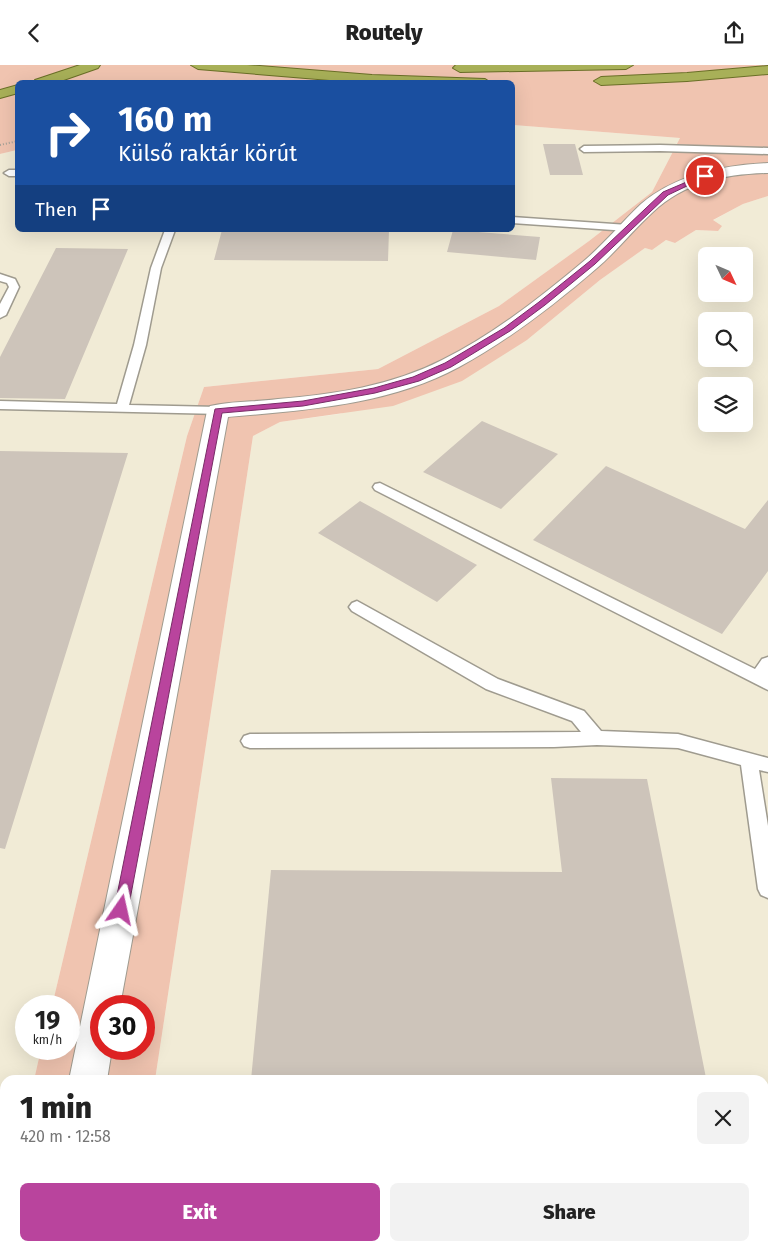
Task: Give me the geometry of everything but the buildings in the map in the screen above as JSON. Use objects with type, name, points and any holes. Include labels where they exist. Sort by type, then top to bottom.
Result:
[{"type":"highway","points":[[50,80],[93,65]]},
{"type":"highway","points":[[198,65],[400,80]]},
{"type":"highway","points":[[448,68],[626,65]]},
{"type":"highway","points":[[591,81],[687,77],[768,70]]},
{"type":"highway","points":[[0,94],[15,90]]},
{"type":"street","points":[[105,995],[218,411],[303,404],[375,391],[416,379],[448,365],[500,334],[542,303],[592,262],[666,193],[688,183],[730,171],[768,168]]},
{"type":"street","points":[[89,1075],[92,1060]]},
{"type":"lane","points":[[584,149],[660,148],[768,151]]},
{"type":"lane","points":[[515,220],[628,228]]},
{"type":"lane","points":[[122,408],[140,345],[156,269],[169,232]]},
{"type":"lane","points":[[0,277],[11,281],[14,287],[0,315]]},
{"type":"lane","points":[[0,405],[218,411]]},
{"type":"lane","points":[[380,487],[763,680],[768,663]]},
{"type":"lane","points":[[357,607],[492,684],[578,716],[597,738]]},
{"type":"lane","points":[[250,741],[554,740],[597,738],[678,741],[768,765]]},
{"type":"lane","points":[[749,760],[768,889]]},
{"type":"path","points":[[0,145],[15,142]]},
{"type":"shaded area","points":[[0,65],[768,65],[768,196],[743,204],[713,220],[722,226],[718,231],[696,230],[675,243],[666,240],[652,250],[645,248],[600,280],[527,340],[462,381],[393,406],[280,422],[253,436],[156,1075],[35,1075],[39,1060],[80,1060],[80,995],[55,995],[187,436],[204,387],[378,369],[499,306],[589,241],[652,192],[680,138],[515,125],[515,80],[15,80],[15,150],[0,154]]},
{"type":"shaded area","points":[[515,125],[680,138],[652,192],[589,241],[499,306],[378,369],[204,387],[187,436],[55,995],[15,995],[15,1060],[39,1060],[35,1075],[0,1075],[0,154],[15,150],[15,232],[515,232]]},
{"type":"shaded area","points":[[768,196],[768,1075],[156,1075],[253,436],[280,422],[340,414],[527,340],[600,280],[645,248],[652,250],[666,240],[675,243],[696,230],[718,231],[712,221],[743,204]]},
{"type":"route","points":[[121,910],[218,411],[303,404],[375,391],[416,379],[448,365],[477,349],[542,303],[592,262],[666,193],[705,176]]}]
